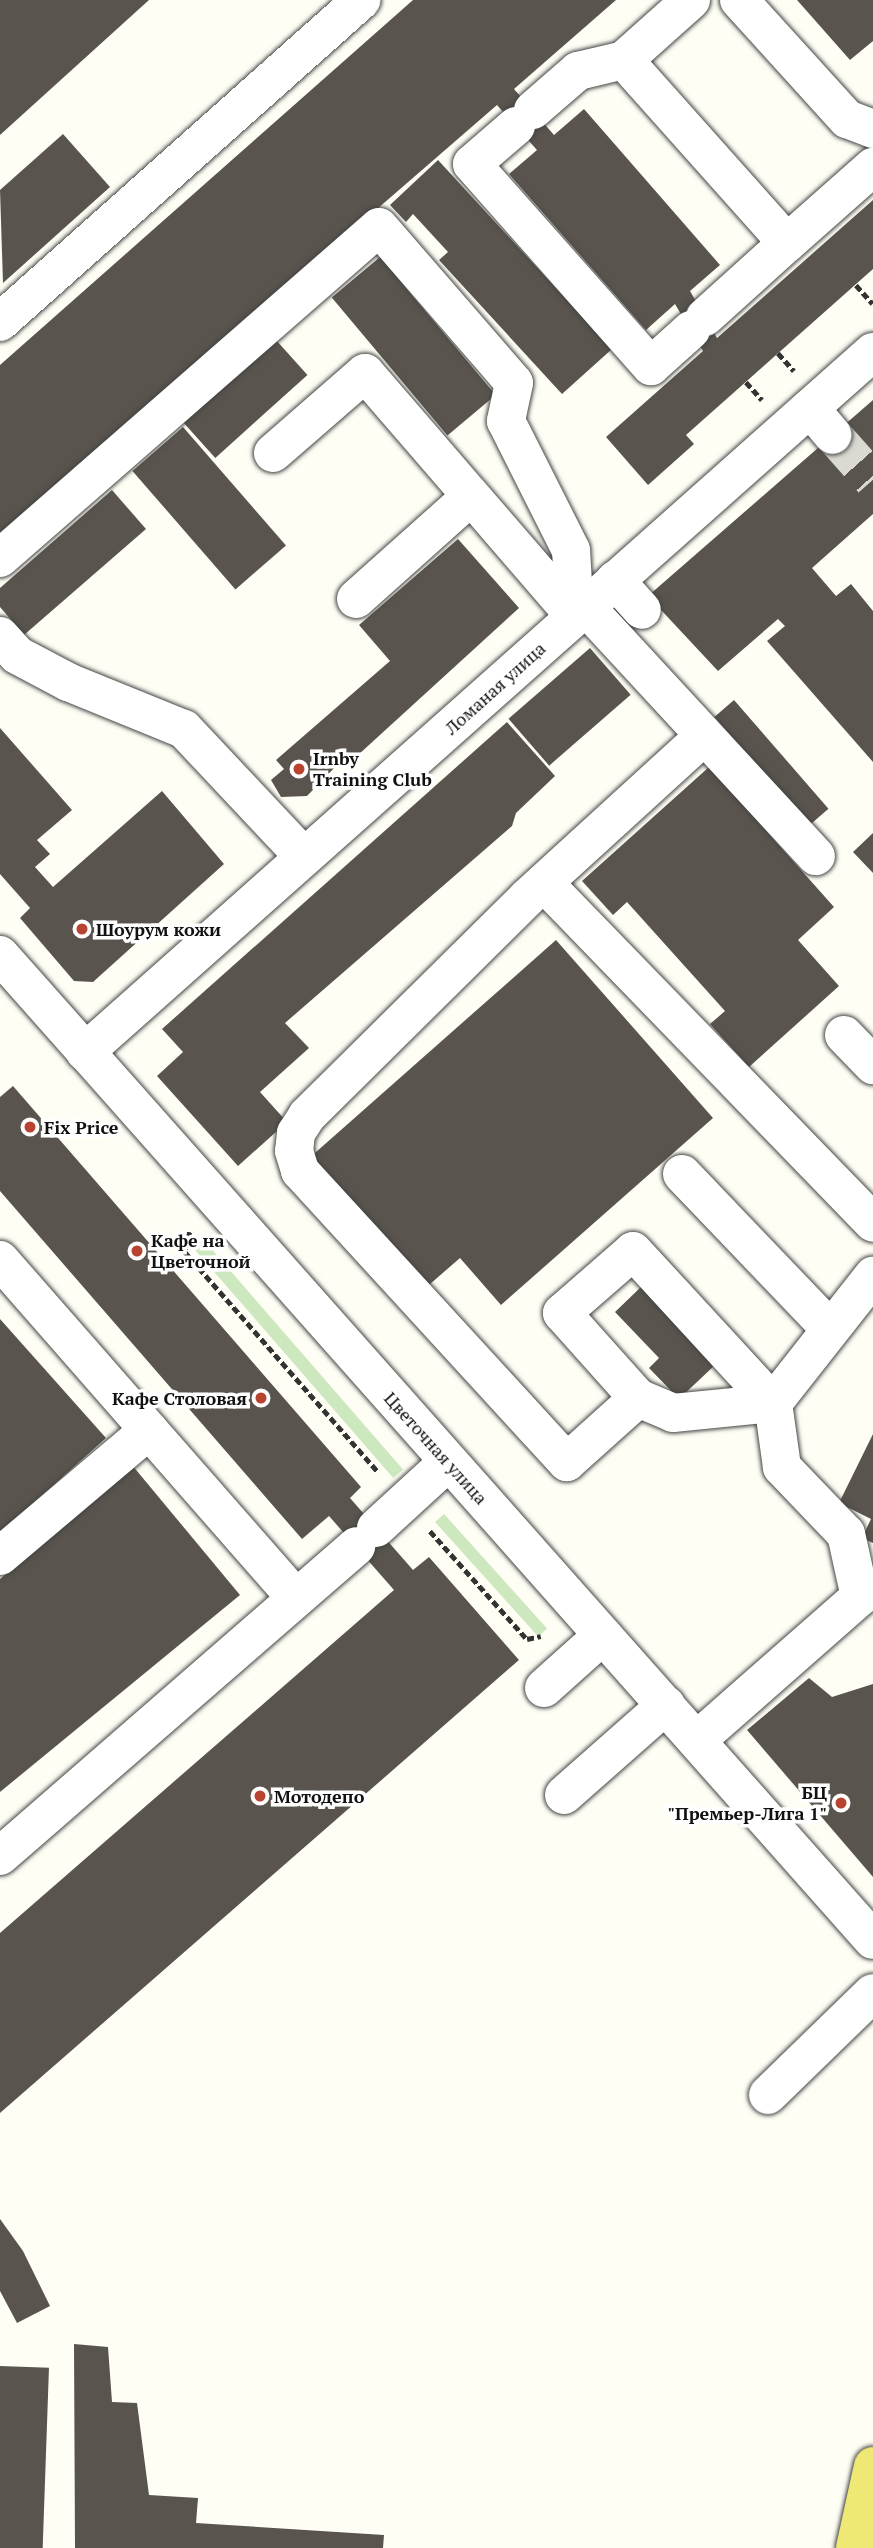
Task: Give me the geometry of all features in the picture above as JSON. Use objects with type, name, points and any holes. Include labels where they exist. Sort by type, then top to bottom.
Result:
[{"type":"main road","points":[[855,2548],[873,2466]]},
{"type":"street","points":[[0,322],[362,0]]},
{"type":"street","points":[[691,0],[624,60],[578,71],[472,164],[651,366],[873,167]]},
{"type":"street","points":[[739,0],[847,119],[873,129]]},
{"type":"street","points":[[624,60],[787,243]]},
{"type":"street","points":[[0,558],[379,227],[514,383],[506,421],[571,550],[580,611]]},
{"type":"street","name":"Ломаная улица","points":[[85,1052],[873,352]]},
{"type":"street","points":[[273,453],[365,373],[471,496],[816,856]]},
{"type":"street","points":[[356,599],[471,496]]},
{"type":"street","points":[[615,580],[642,610]]},
{"type":"street","points":[[0,636],[17,655],[68,682],[184,729],[304,857]]},
{"type":"street","points":[[638,1398],[567,1462],[300,1171],[295,1151],[296,1133],[307,1116],[544,883],[702,738]]},
{"type":"street","points":[[544,883],[873,1223]]},
{"type":"street","name":"Цветочная улица","points":[[0,955],[873,1940]]},
{"type":"street","points":[[844,1035],[873,1065]]},
{"type":"street","points":[[682,1174],[830,1329]]},
{"type":"street","points":[[697,1740],[860,1597],[846,1534],[782,1467],[773,1403],[633,1251],[562,1313],[638,1398],[673,1413],[773,1403],[873,1276]]},
{"type":"street","points":[[0,1260],[296,1598]]},
{"type":"street","points":[[0,1556],[149,1430]]},
{"type":"street","points":[[0,1856],[366,1537],[448,1462]]},
{"type":"street","points":[[544,1688],[603,1635]]},
{"type":"street","points":[[564,1794],[666,1705]]},
{"type":"street","points":[[768,2095],[873,1993]]},
{"type":"path","points":[[856,285],[873,304]]},
{"type":"path","points":[[778,353],[814,407]]},
{"type":"path","points":[[746,382],[768,407]]},
{"type":"path","points":[[190,1228],[185,1252],[405,1502],[527,1639],[548,1634]]},
{"type":"green space","points":[[201,1237],[403,1469],[393,1478],[191,1246]]},
{"type":"green space","points":[[444,1514],[547,1628],[538,1636],[435,1522]]},
{"type":"building","points":[[0,0],[149,0],[0,135]]},
{"type":"building","points":[[413,0],[616,0],[514,89],[554,135],[584,109],[720,265],[690,291],[717,338],[873,200],[873,269],[686,435],[694,444],[648,485],[606,437],[703,351],[675,304],[646,330],[509,174],[537,150],[497,105],[0,536],[0,365]]},
{"type":"building","points":[[797,0],[873,0],[873,41],[850,60]]},
{"type":"building","points":[[63,134],[110,187],[3,283],[0,190]]},
{"type":"building","points":[[438,160],[612,349],[562,394],[439,260],[448,252],[413,214],[406,222],[390,205]]},
{"type":"building","points":[[380,257],[496,395],[447,435],[332,297]]},
{"type":"building","points":[[276,340],[307,375],[215,458],[184,423]]},
{"type":"building","points":[[873,400],[873,514],[812,568],[836,596],[851,584],[873,611],[873,762],[767,641],[785,626],[778,619],[718,671],[648,596]]},
{"type":"building","points":[[183,427],[286,545],[235,589],[132,471]]},
{"type":"building","points":[[112,490],[146,529],[24,635],[0,607],[0,588]]},
{"type":"building","points":[[458,539],[519,608],[346,766],[341,761],[307,796],[281,797],[271,780],[284,769],[276,760],[390,661],[359,625]]},
{"type":"building","points":[[590,648],[631,695],[549,766],[508,719]]},
{"type":"building","points":[[734,700],[828,809],[809,826],[714,717]]},
{"type":"building","points":[[507,722],[555,776],[516,813],[512,826],[285,1023],[309,1048],[260,1092],[287,1122],[238,1166],[157,1076],[183,1052],[162,1029]]},
{"type":"building","points":[[0,728],[72,810],[37,840],[50,854],[35,867],[53,887],[162,791],[224,864],[93,982],[74,981],[20,918],[30,908],[0,874]]},
{"type":"building","points":[[709,767],[834,907],[798,940],[839,986],[749,1067],[710,1024],[725,1011],[627,902],[613,915],[582,881]]},
{"type":"building","points":[[873,833],[873,873],[853,852]]},
{"type":"building","points":[[556,940],[713,1118],[501,1305],[460,1258],[422,1291],[307,1160]]},
{"type":"building","name":"Мотодепо","points":[[13,1086],[361,1487],[350,1498],[413,1570],[429,1557],[519,1660],[0,2113],[0,1933],[394,1590],[329,1516],[302,1539],[0,1191],[0,1097]]},
{"type":"building","points":[[641,1287],[715,1365],[679,1399],[649,1368],[659,1358],[615,1312]]},
{"type":"building","points":[[0,1319],[106,1438],[0,1533]]},
{"type":"building","points":[[873,1434],[873,1543],[862,1538],[871,1519],[839,1503]]},
{"type":"building","points":[[132,1465],[240,1595],[0,1792],[0,1579]]},
{"type":"building","name":"БЦ \"Премьер-Лига 1\"","points":[[809,1678],[832,1697],[873,1684],[873,1877],[747,1730]]},
{"type":"building","points":[[0,2219],[23,2251],[50,2306],[17,2323],[0,2291]]},
{"type":"building","points":[[74,2344],[108,2347],[112,2402],[137,2403],[149,2495],[198,2498],[196,2523],[384,2535],[383,2548],[75,2548]]},
{"type":"building","points":[[0,2366],[49,2368],[43,2548],[0,2548]]},
{"type":"tunnel","points":[[833,435],[873,480]]},
{"type":"place","name":"Irnby Training Club","points":[[299,769]]},
{"type":"place","name":"Шоурум кожи","points":[[82,929]]},
{"type":"place","name":"Fix Price","points":[[30,1127]]},
{"type":"place","name":"Кафе на Цветочной","points":[[137,1251]]},
{"type":"place","name":"Кафе Столовая","points":[[261,1398]]},
{"type":"place","name":"Мотодепо","points":[[260,1796]]},
{"type":"place","name":"БЦ \"Премьер-Лига 1\"","points":[[841,1803]]}]
